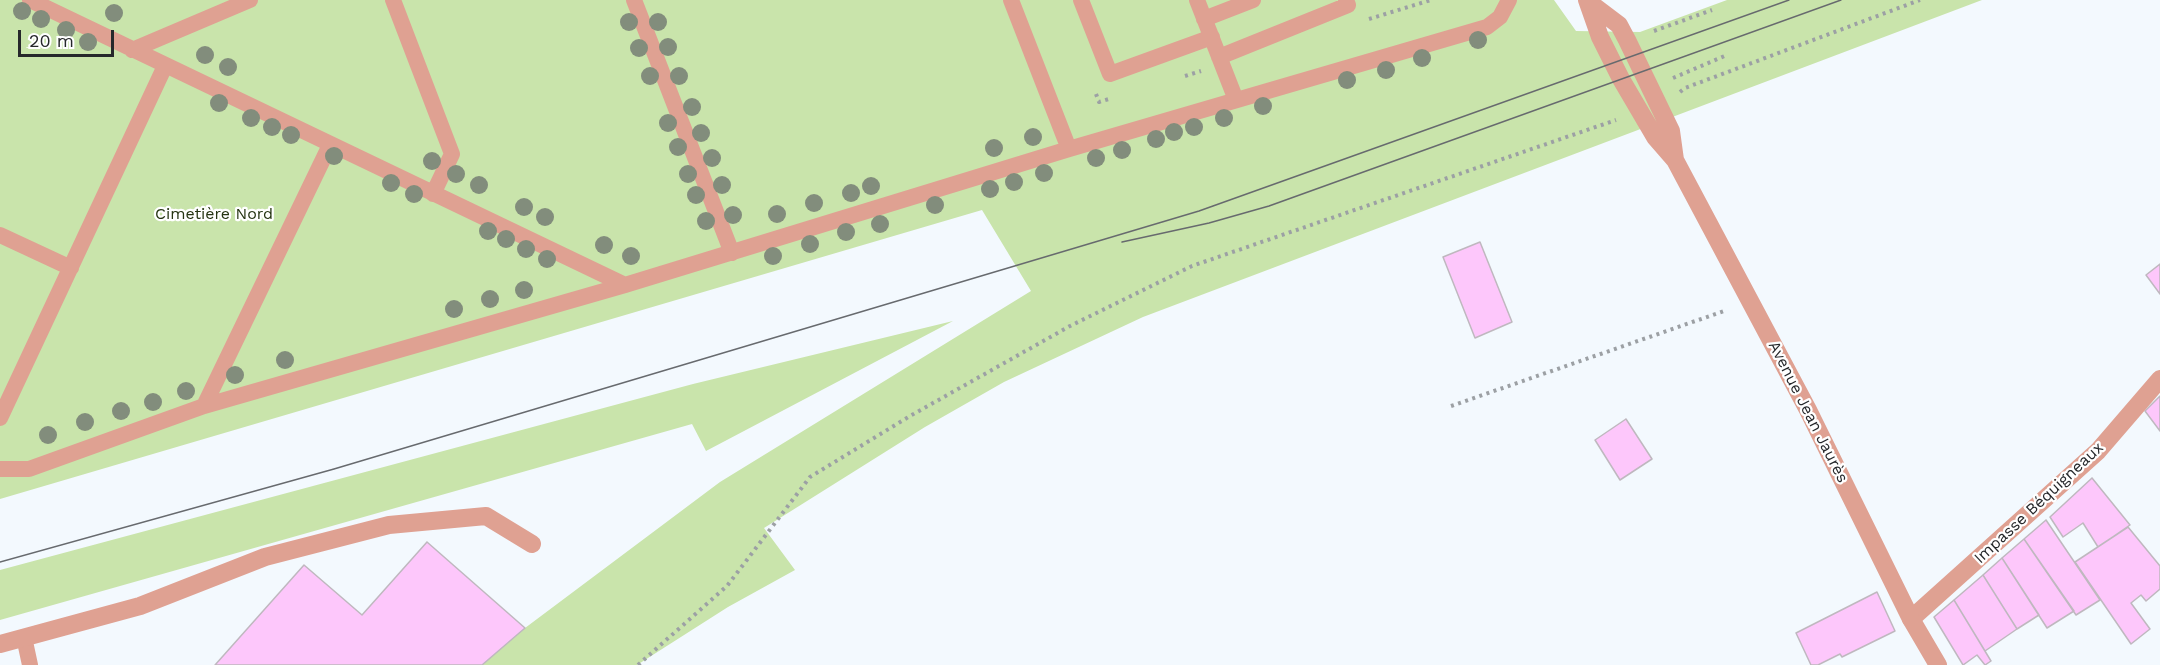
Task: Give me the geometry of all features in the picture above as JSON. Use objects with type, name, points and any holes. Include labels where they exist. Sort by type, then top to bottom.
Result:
[{"type":"street","name":"Avenue Jean Jaurès","points":[[1590,1],[1619,25],[1671,131],[1675,160]]},
{"type":"street","name":"Avenue Jean Jaurès","points":[[1590,1],[1600,37],[1639,111],[1655,137],[1675,160],[1808,410],[1911,620],[1938,665]]},
{"type":"street","name":"Impasse Béquigneaux","points":[[1911,620],[2098,451],[2160,379]]},
{"type":"street","points":[[0,644],[140,606],[265,557],[389,525],[486,516],[532,544]]},
{"type":"lane","points":[[30,0],[59,8],[132,50],[626,285]]},
{"type":"lane","points":[[132,50],[250,0]]},
{"type":"lane","points":[[393,0],[452,154],[433,194]]},
{"type":"lane","points":[[634,0],[732,253]]},
{"type":"lane","points":[[1011,0],[1069,150]]},
{"type":"lane","points":[[1081,0],[1110,74],[1212,37]]},
{"type":"lane","points":[[1197,0],[1236,100]]},
{"type":"lane","points":[[1204,19],[1253,0]]},
{"type":"lane","points":[[1219,57],[1348,6],[1346,0]]},
{"type":"lane","points":[[0,470],[29,469],[204,406],[626,285],[1069,150],[1487,27],[1500,17],[1509,0]]},
{"type":"lane","points":[[0,418],[165,66]]},
{"type":"lane","points":[[204,406],[330,145]]},
{"type":"lane","points":[[0,235],[71,268]]},
{"type":"lane","points":[[24,637],[30,665]]},
{"type":"path","points":[[1659,103],[1674,97],[1685,88],[1920,0]]},
{"type":"path","points":[[1654,31],[1712,10]]},
{"type":"path","points":[[1668,80],[1727,55]]},
{"type":"path","points":[[638,665],[645,662],[727,586],[810,477],[910,416],[1070,326],[1192,266],[1639,111]]},
{"type":"path","points":[[1451,406],[1712,317],[1749,300]]},
{"type":"green space","name":"Cimetière Nord","points":[[0,0],[1554,0],[1576,31],[1640,32],[1727,0],[1982,0],[1143,317],[1004,382],[925,427],[764,528],[795,570],[728,607],[637,665],[482,665],[525,628],[720,482],[1031,291],[982,210],[0,499]]},
{"type":"green space","points":[[953,321],[706,451],[692,424],[0,620],[0,570],[693,384]]},
{"type":"building","points":[[1480,242],[1512,322],[1475,338],[1443,257]]},
{"type":"building","points":[[2160,264],[2160,294],[2146,275]]},
{"type":"building","points":[[2160,396],[2160,431],[2145,411]]},
{"type":"building","points":[[1626,419],[1652,459],[1620,480],[1595,440]]},
{"type":"building","points":[[2092,478],[2130,525],[2098,547],[2083,523],[2063,537],[2050,517]]},
{"type":"building","points":[[2046,520],[2100,600],[2076,615],[2024,539]]},
{"type":"building","points":[[2128,527],[2160,566],[2160,589],[2146,601],[2141,595],[2131,603],[2150,629],[2131,644],[2075,562]]},
{"type":"building","points":[[2024,539],[2074,611],[2047,628],[2002,558]]},
{"type":"building","points":[[427,542],[525,628],[482,665],[215,665],[304,565],[362,615]]},
{"type":"building","points":[[2002,558],[2039,615],[2017,629],[1983,575]]},
{"type":"building","points":[[1983,575],[2017,629],[1985,651],[1954,600]]},
{"type":"building","points":[[1877,592],[1895,631],[1842,657],[1840,654],[1818,665],[1811,665],[1796,633]]},
{"type":"building","points":[[1954,600],[1991,661],[1985,665],[1977,655],[1963,665],[1934,617]]},
{"type":"tram line","points":[[0,562],[334,469],[1199,211],[1789,0]]},
{"type":"tram line","points":[[1122,242],[1209,223],[1269,206],[1841,0]]}]
